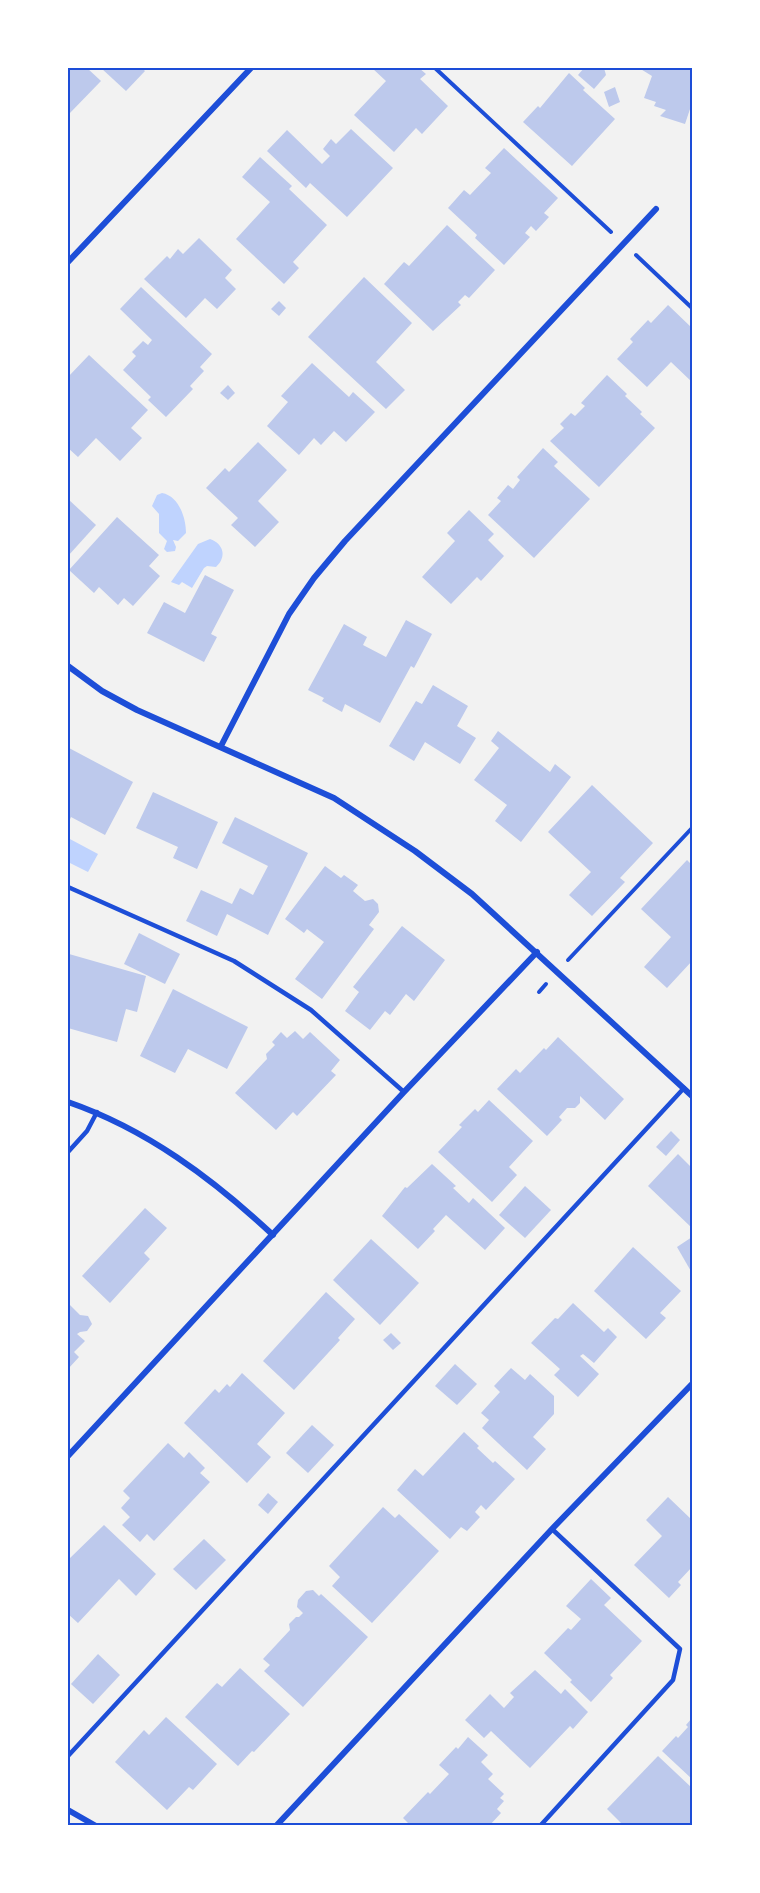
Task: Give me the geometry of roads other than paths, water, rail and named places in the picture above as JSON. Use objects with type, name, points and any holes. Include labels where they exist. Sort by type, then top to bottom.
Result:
[{"type":"street","points":[[68,262],[251,68]]},
{"type":"street","points":[[221,746],[290,614],[314,578],[353,532],[656,209]]},
{"type":"street","points":[[68,666],[102,691],[137,710],[334,798],[415,851],[472,894],[693,1096]]},
{"type":"street","points":[[68,1456],[404,1092],[537,952]]},
{"type":"street","points":[[68,1102],[97,1112],[152,1140],[219,1187],[273,1235]]},
{"type":"street","points":[[276,1826],[552,1529],[693,1384]]},
{"type":"street","points":[[68,1810],[96,1826]]},
{"type":"lane","points":[[68,886],[222,955],[254,973],[311,1010],[404,1092]]},
{"type":"lane","points":[[68,1756],[684,1088]]},
{"type":"lane","points":[[68,1152],[87,1131],[97,1112]]},
{"type":"lane","points":[[540,1826],[673,1680],[680,1649],[552,1529]]},
{"type":"water","points":[[162,493],[173,498],[185,521],[186,533],[178,541],[173,540],[175,551],[167,552],[164,549],[167,541],[159,533],[159,514],[152,506],[157,495]]},
{"type":"water","points":[[210,539],[221,547],[223,555],[216,567],[204,568],[192,588],[182,582],[179,585],[171,582],[198,544]]},
{"type":"water","points":[[68,838],[98,854],[88,872],[68,862]]}]
